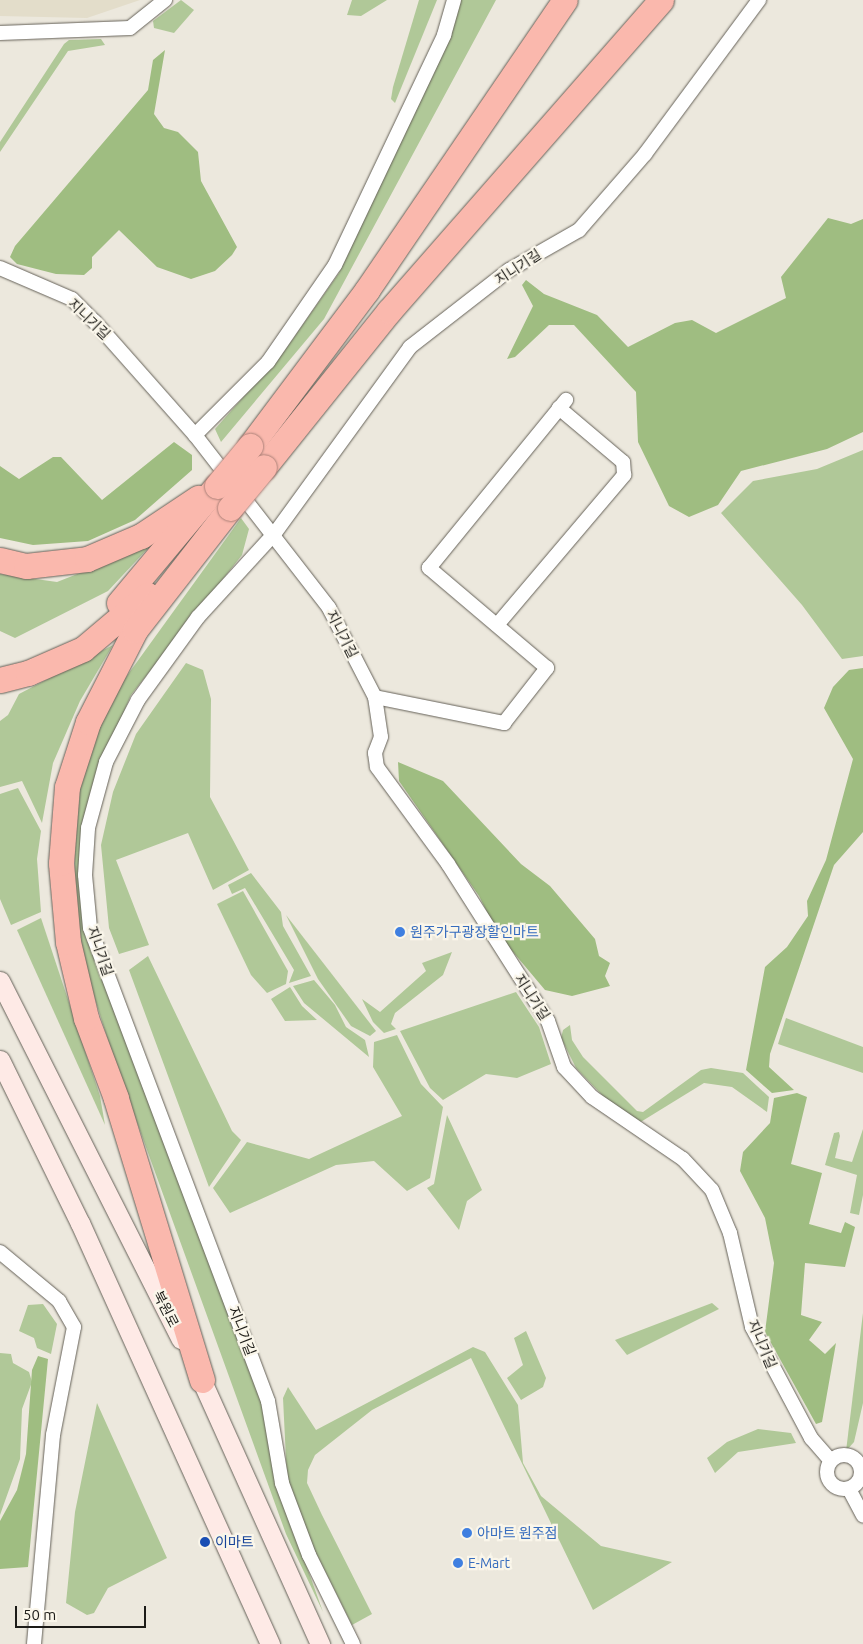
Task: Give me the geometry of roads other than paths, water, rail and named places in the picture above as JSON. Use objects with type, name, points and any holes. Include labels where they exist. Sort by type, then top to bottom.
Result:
[{"type":"highway","points":[[0,666],[74,638],[104,617],[217,486],[250,446],[367,290],[564,0]]},
{"type":"highway","points":[[202,1380],[116,1098],[86,1018],[68,942],[61,862],[67,787],[92,714],[135,630],[230,508],[389,311],[661,0]]},
{"type":"highway","points":[[0,560],[26,566],[87,559],[141,536],[217,486]]},
{"type":"highway","points":[[0,680],[28,673],[83,649],[152,591],[230,508]]},
{"type":"street","points":[[0,33],[130,28],[164,0]]},
{"type":"street","points":[[196,435],[268,362],[335,265],[444,35],[454,0]]},
{"type":"street","name":"지니기길","points":[[353,1644],[309,1555],[282,1483],[268,1401],[90,928],[84,875],[88,828],[106,762],[138,700],[198,618],[275,533],[410,347],[509,270],[579,230],[645,154],[759,0]]},
{"type":"street","name":"지니기길","points":[[0,268],[72,299],[196,435],[275,533],[329,608],[375,698],[381,737],[374,754],[377,767],[448,864],[548,1021],[564,1067],[592,1097],[683,1159],[712,1190],[730,1233],[752,1327],[811,1438],[832,1461]]},
{"type":"street","points":[[375,698],[504,722],[548,668],[497,626],[429,568],[562,404],[622,462],[624,475],[497,626]]},
{"type":"street","name":"북원로","points":[[1,986],[202,1380],[320,1644]]},
{"type":"street","points":[[0,1060],[80,1223],[270,1644]]},
{"type":"street","points":[[0,1252],[59,1300],[74,1327],[53,1435],[34,1644]]},
{"type":"street","points":[[847,1455],[860,1465],[861,1476],[849,1489],[838,1488],[830,1482],[827,1471],[832,1461],[847,1455]]},
{"type":"street","points":[[849,1489],[863,1515]]},
{"type":"place","name":"원주가구광장할인마트","points":[[400,932]]},
{"type":"place","name":"아마트 원주점","points":[[467,1533]]},
{"type":"place","name":"이마트","points":[[205,1542]]},
{"type":"place","name":"E-Mart","points":[[458,1563]]}]
